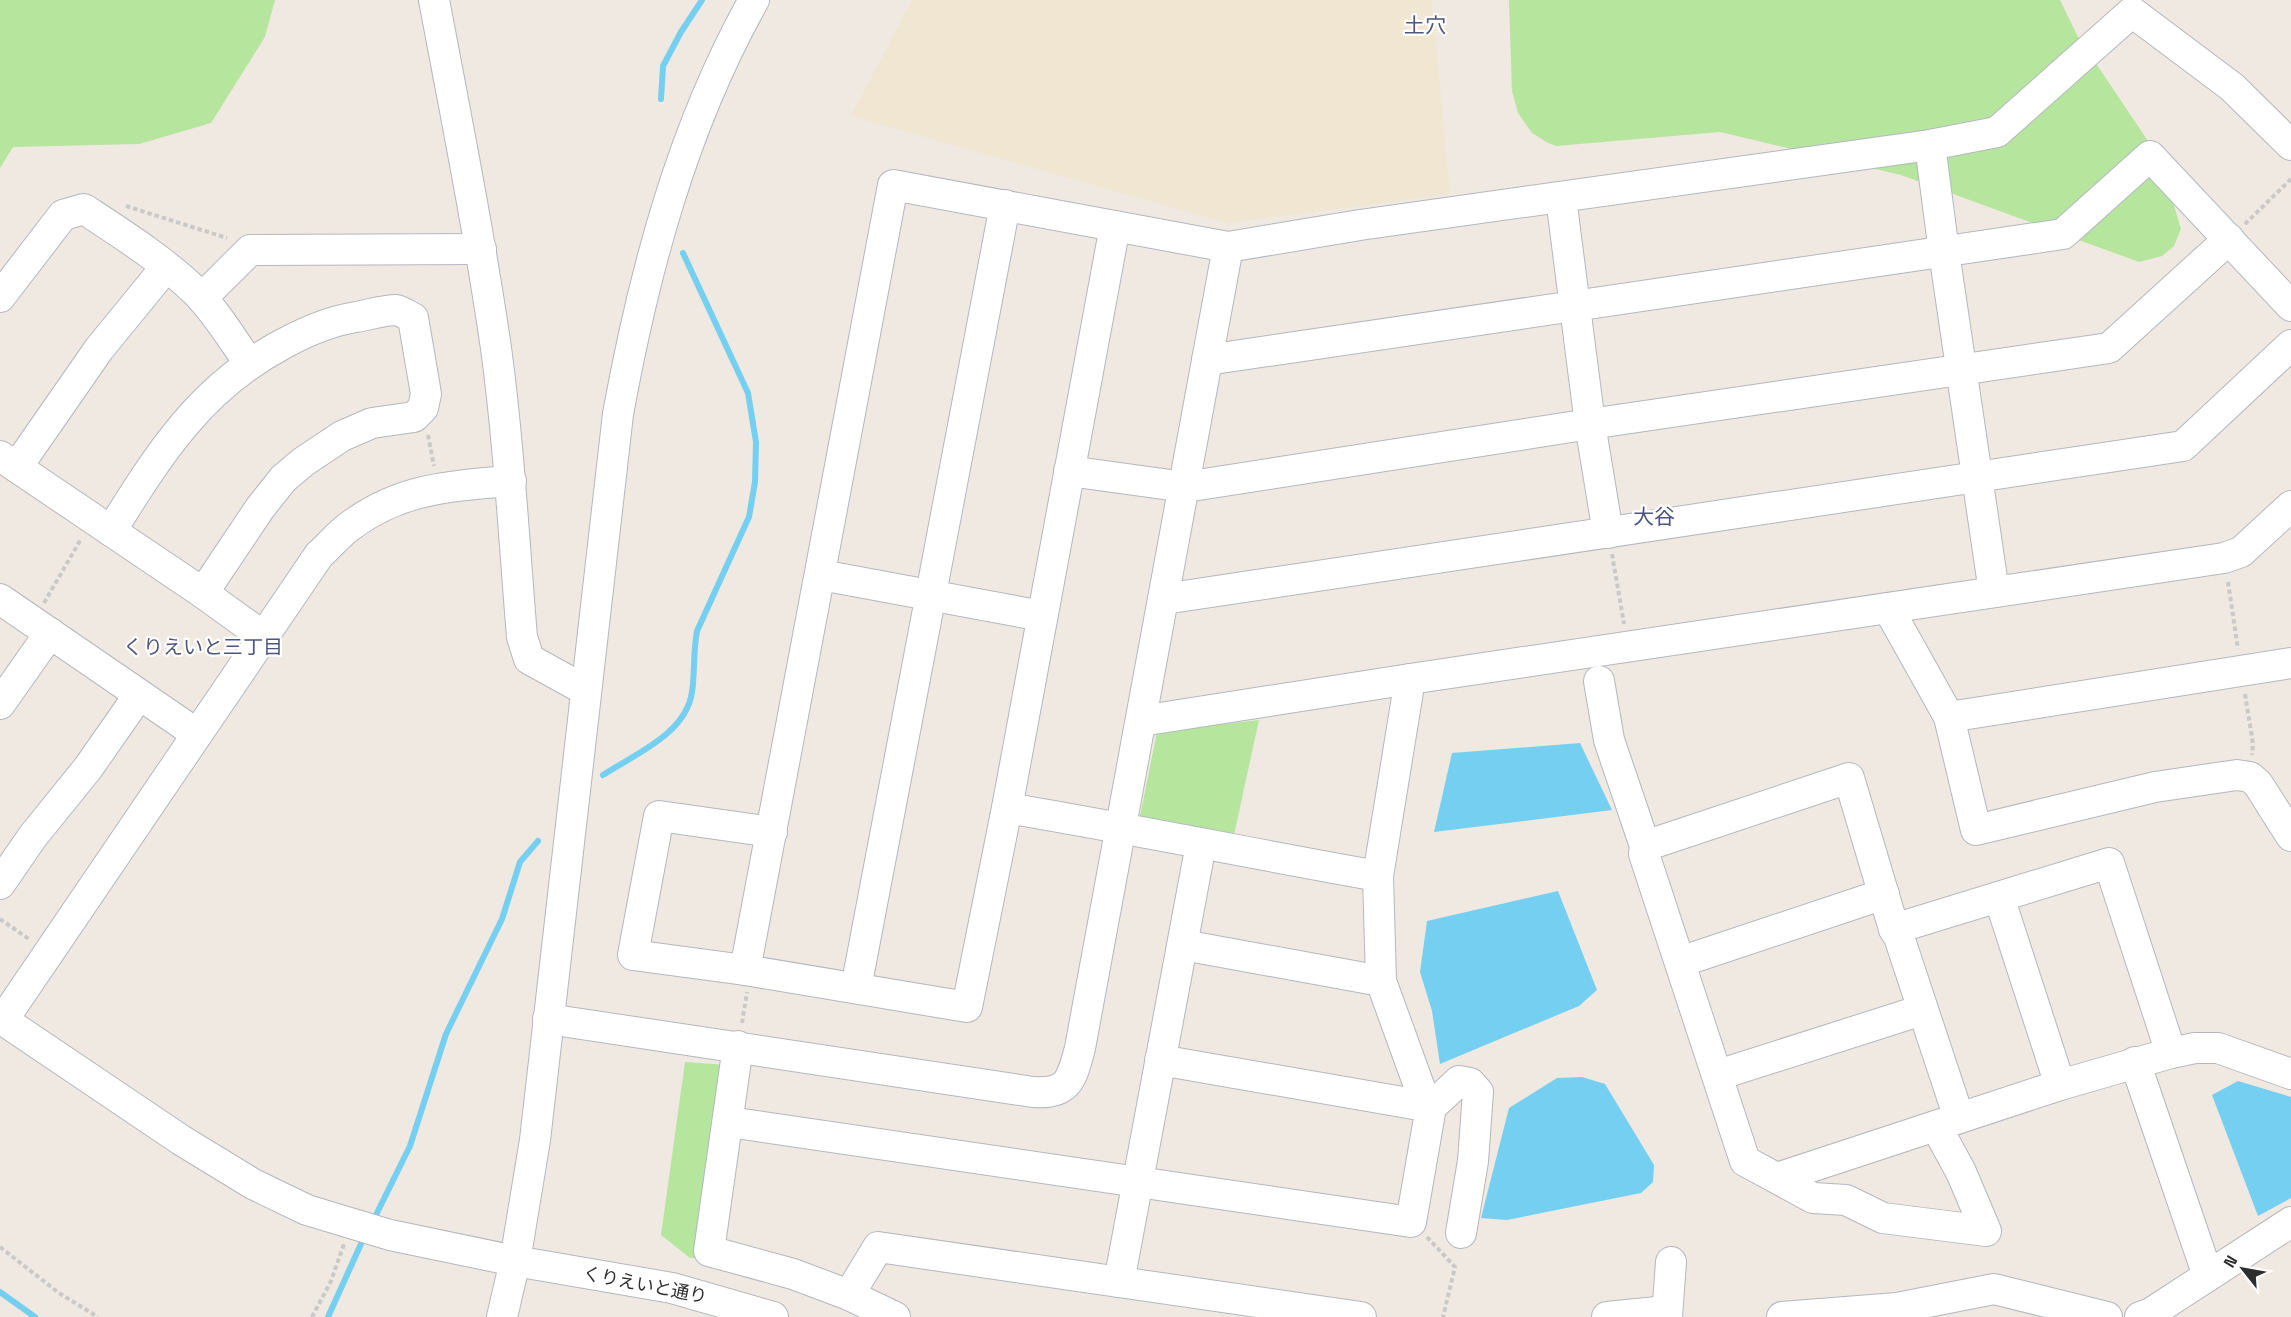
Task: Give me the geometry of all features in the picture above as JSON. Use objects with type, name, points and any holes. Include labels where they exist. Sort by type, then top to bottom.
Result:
[{"type":"street","points":[[434,0],[481,249],[496,350],[512,481],[522,638],[529,659],[585,690]]},
{"type":"street","points":[[502,1317],[514,1261],[534,1140],[618,414],[632,340],[664,218],[685,153],[703,105],[754,0]]},
{"type":"street","points":[[748,970],[893,185],[1228,247],[1360,225],[1930,145],[1997,132],[2132,12],[2232,87],[2291,145]]},
{"type":"street","points":[[1930,145],[1994,592]]},
{"type":"street","points":[[1207,360],[2063,234],[2150,156],[2291,306]]},
{"type":"street","points":[[1560,198],[1590,424],[1608,533]]},
{"type":"street","points":[[856,988],[1005,205]]},
{"type":"street","points":[[0,297],[63,215],[84,209],[166,267],[201,298],[249,363]]},
{"type":"street","points":[[772,832],[659,816],[633,955],[748,970],[967,1007],[1007,808],[1115,226]]},
{"type":"street","points":[[1070,471],[1185,487],[1590,424],[2109,348],[2229,239]]},
{"type":"street","points":[[548,1019],[1033,1092],[1048,1093],[1064,1087],[1073,1073],[1080,1048],[1228,247]]},
{"type":"street","points":[[201,298],[250,250],[481,249]]},
{"type":"street","points":[[166,267],[8,461],[264,637]]},
{"type":"street","points":[[102,525],[143,480],[182,426],[221,385],[249,363],[303,333],[343,319],[398,310],[413,318],[426,394],[423,408],[414,417],[372,423],[342,436],[283,478],[203,593]]},
{"type":"street","points":[[1164,599],[2183,446],[2291,345]]},
{"type":"street","points":[[1,1019],[319,555],[348,528],[381,507],[406,496],[438,488],[512,481]]},
{"type":"street","points":[[1141,721],[2224,558],[2241,552],[2291,506]]},
{"type":"street","points":[[821,575],[1042,616]]},
{"type":"street","points":[[0,599],[196,734]]},
{"type":"street","points":[[1888,608],[1949,717],[1976,830],[2155,787],[2237,775],[2250,777],[2258,784],[2291,836]]},
{"type":"street","points":[[0,704],[41,627]]},
{"type":"street","points":[[1949,717],[2291,663]]},
{"type":"street","points":[[729,1122],[1411,1222],[1429,1106],[1381,981],[1378,876],[1410,679]]},
{"type":"street","points":[[1599,681],[1609,740],[1645,846],[1644,854],[1718,1075],[1744,1161],[1813,1198],[1846,1200],[1883,1218],[1986,1231],[1961,1172],[1947,1122],[1922,1010],[1899,937],[1894,929],[1849,778],[1645,846]]},
{"type":"street","points":[[0,884],[33,836],[88,768],[139,695]]},
{"type":"street","points":[[1007,808],[1378,876]]},
{"type":"street","points":[[1119,1282],[1201,844]]},
{"type":"street","points":[[1894,929],[2109,863],[2171,1053]]},
{"type":"street","points":[[1680,962],[1884,894]]},
{"type":"street","points":[[1999,897],[2060,1085]]},
{"type":"street","points":[[1182,945],[1381,981]]},
{"type":"street","points":[[1718,1075],[1922,1010]]},
{"type":"street","name":"くりえいと通り","points":[[1,1019],[181,1140],[253,1184],[307,1210],[390,1235],[514,1261],[672,1288],[773,1317]]},
{"type":"street","points":[[738,1047],[709,1251],[793,1274],[849,1295],[895,1317]]},
{"type":"street","points":[[1777,1178],[2060,1085],[2135,1062],[2195,1048],[2218,1048],[2291,1074]]},
{"type":"street","points":[[1160,1060],[1429,1106],[1459,1081],[1470,1083],[1478,1092],[1473,1161],[1461,1233]]},
{"type":"street","points":[[2135,1062],[2208,1276]]},
{"type":"street","points":[[2148,1316],[2291,1222]]},
{"type":"street","points":[[849,1295],[878,1246],[1361,1317]]},
{"type":"street","points":[[1607,1317],[1667,1314],[1671,1262]]},
{"type":"street","points":[[1782,1317],[1897,1313],[1994,1289],[2107,1317]]},
{"type":"path","points":[[2229,239],[2291,179]]},
{"type":"path","points":[[423,408],[438,488]]},
{"type":"path","points":[[41,627],[102,525]]},
{"type":"path","points":[[1608,533],[1628,647]]},
{"type":"path","points":[[2224,558],[2253,744],[2250,777]]},
{"type":"path","points":[[0,919],[48,952]]},
{"type":"path","points":[[738,1047],[748,970]]},
{"type":"path","points":[[1411,1222],[1455,1267],[1443,1317]]},
{"type":"path","points":[[312,1317],[331,1281],[352,1224]]},
{"type":"path","points":[[0,1247],[59,1293],[98,1317]]},
{"type":"shaded area","points":[[912,0],[1432,0],[1450,194],[1227,223],[851,116]]},
{"type":"green space","points":[[0,0],[275,0],[265,37],[211,123],[139,144],[13,147],[0,168]]},
{"type":"green space","points":[[1509,0],[2060,0],[2077,35],[2160,159],[2181,229],[2174,246],[2162,256],[2139,262],[1901,175],[1720,132],[1556,146],[1532,133],[1518,113],[1512,91]]},
{"type":"green space","points":[[1259,720],[1234,835],[1139,821],[1157,732]]},
{"type":"green space","points":[[685,1062],[727,1065],[701,1258],[690,1258],[661,1235]]},
{"type":"water","points":[[1580,743],[1612,810],[1434,832],[1452,753]]},
{"type":"water","points":[[1558,891],[1597,990],[1579,1006],[1440,1064],[1432,1011],[1420,972],[1427,921]]},
{"type":"water","points":[[1582,1077],[1605,1084],[1654,1165],[1653,1182],[1641,1193],[1507,1220],[1481,1218],[1509,1108],[1557,1078]]},
{"type":"water","points":[[2238,1081],[2291,1097],[2291,1198],[2258,1216],[2212,1095]]},
{"type":"waterway","points":[[661,99],[663,66],[681,32],[702,0]]},
{"type":"waterway","points":[[603,775],[644,751],[670,731],[688,707],[692,692],[697,631],[749,517],[755,482],[756,442],[748,393],[683,253]]},
{"type":"waterway","points":[[373,1221],[410,1146],[446,1034],[502,919],[520,862],[538,841]]},
{"type":"waterway","points":[[328,1317],[365,1235]]},
{"type":"waterway","points":[[0,1292],[35,1317]]},
{"type":"district","name":"土穴","points":[[1425,26]]},
{"type":"district","name":"大谷","points":[[1654,517]]},
{"type":"district","name":"くりえいと三丁目","points":[[203,647]]}]
